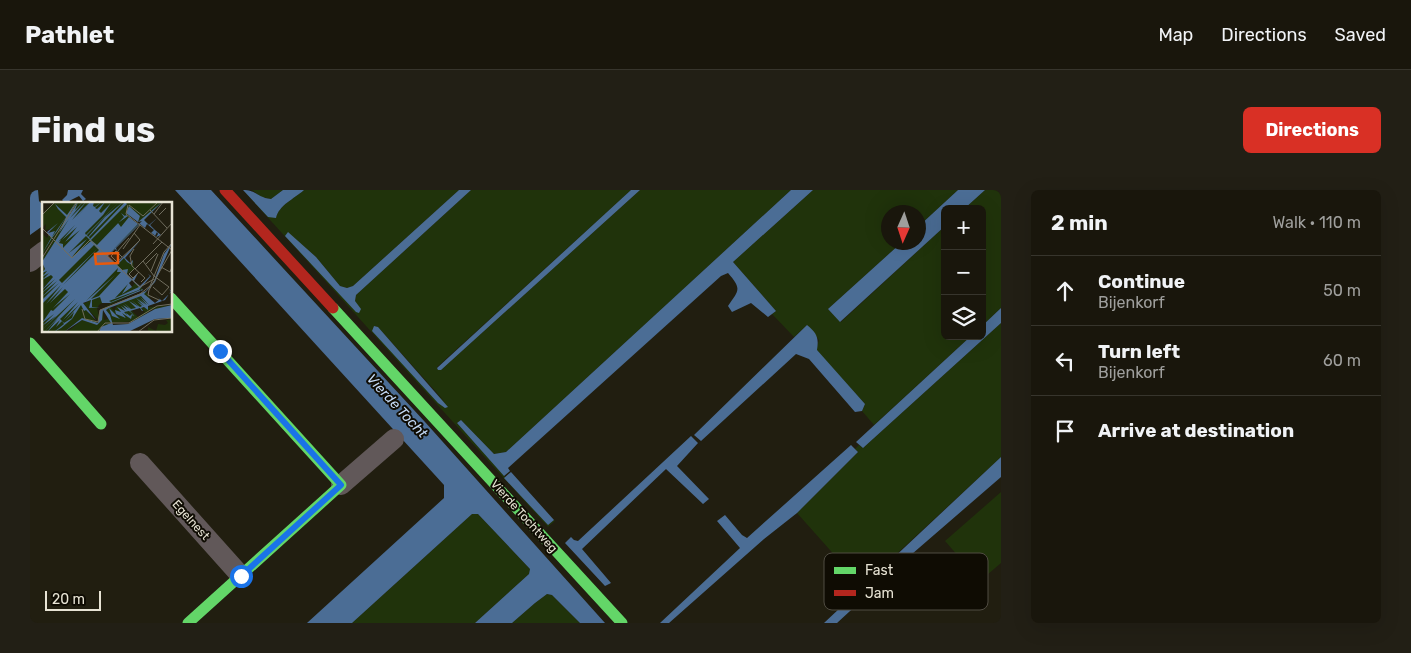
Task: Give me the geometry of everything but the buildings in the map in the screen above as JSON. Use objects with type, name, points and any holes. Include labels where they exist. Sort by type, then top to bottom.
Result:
[{"type":"street","name":"Vierde Tochtweg","points":[[225,190],[423,412],[622,623]]},
{"type":"street","points":[[30,262],[42,253]]},
{"type":"street","points":[[172,299],[341,485]]},
{"type":"street","points":[[30,343],[101,424]]},
{"type":"street","points":[[188,623],[394,439]]},
{"type":"street","name":"Egelnest","points":[[140,463],[241,576]]},
{"type":"green space","points":[[243,190],[276,218],[280,209],[304,190],[459,190],[353,286],[347,288],[340,286],[355,301],[356,295],[471,190],[631,190],[437,367],[438,370],[441,370],[640,190],[791,190],[506,452],[494,454],[461,420],[457,423],[548,525],[555,521],[548,527]],"holes":[[[287,232],[316,257],[339,285]],[[374,326],[378,327],[446,403],[372,331]]]},
{"type":"green space","points":[[252,190],[283,190],[271,199],[261,197]]},
{"type":"green space","points":[[813,190],[958,190],[926,220],[926,205],[881,205],[881,250],[893,250],[828,309],[841,322],[919,250],[926,250],[926,244],[941,230],[941,340],[967,340],[874,425],[862,411],[865,404],[816,350],[819,340],[807,325],[794,337],[772,314],[776,311],[733,262]]},
{"type":"green space","points":[[985,190],[1001,190],[1001,308],[986,322],[986,205],[968,205]]},
{"type":"green space","points":[[1001,323],[1001,457],[898,553],[833,553],[797,513],[858,452],[855,449],[859,445],[863,448],[982,340],[986,340],[986,337]]},
{"type":"green space","points":[[1001,492],[1001,563],[988,574],[988,553],[956,553],[945,541]]},
{"type":"green space","points":[[472,514],[478,514],[530,569],[529,574],[475,623],[352,623]]},
{"type":"green space","points":[[547,594],[552,595],[580,623],[512,623],[535,603]]},
{"type":"water","points":[[30,190],[38,190],[39,201],[42,204],[42,226],[30,235]]},
{"type":"water","points":[[68,190],[83,190],[81,194],[86,199],[83,201],[79,196],[64,202],[62,200],[67,195]]},
{"type":"water","name":"Vierde Tocht","points":[[175,190],[211,190],[425,422],[605,623],[580,623],[552,595],[547,594],[512,623],[475,623],[529,574],[530,569],[478,514],[472,514],[352,623],[307,623],[444,498],[444,485]]},
{"type":"water","points":[[243,190],[271,199],[283,190],[304,190],[280,209],[276,218],[268,217]]},
{"type":"water","points":[[459,190],[471,190],[356,295],[355,301],[361,309],[359,313],[285,236],[288,232],[316,257],[340,286],[347,288],[353,286]]},
{"type":"water","points":[[631,190],[640,190],[441,370],[438,370],[437,368]]},
{"type":"water","points":[[791,190],[813,190],[733,262],[776,311],[768,317],[751,303],[732,312],[728,306],[737,293],[737,286],[728,273],[721,276],[508,468],[510,471],[504,476],[457,423],[461,420],[494,454],[506,452]]},
{"type":"water","points":[[958,190],[985,190],[968,205],[942,205]]},
{"type":"water","points":[[941,206],[941,230],[926,243],[926,220]]},
{"type":"water","points":[[893,250],[919,250],[840,322],[828,309]]},
{"type":"water","points":[[1001,308],[1001,323],[986,337],[986,322]]},
{"type":"water","points":[[807,325],[816,336],[818,342],[817,350],[865,404],[862,411],[855,412],[809,359],[796,354],[701,441],[694,435]]},
{"type":"water","points":[[374,326],[378,327],[448,407],[445,408],[438,403],[372,331]]},
{"type":"water","points":[[967,340],[982,340],[863,448],[856,442]]},
{"type":"water","points":[[691,436],[698,443],[677,466],[709,499],[703,504],[666,469],[582,549],[611,583],[605,586],[565,543],[571,537],[578,541]]},
{"type":"water","points":[[851,445],[858,452],[797,513],[764,539],[669,623],[660,623],[740,548],[717,521],[725,515],[742,535],[747,538]]},
{"type":"water","points":[[1001,457],[1001,477],[913,553],[899,553]]},
{"type":"water","points":[[511,472],[554,520],[548,525],[504,478]]},
{"type":"water","points":[[838,610],[851,610],[837,623],[824,623]]},
{"type":"traffic: fast","points":[[172,299],[341,485],[188,623]]},
{"type":"traffic: fast","points":[[333,308],[622,623]]},
{"type":"traffic: fast","points":[[30,343],[101,424]]},
{"type":"traffic: jam","points":[[225,190],[333,308]]},
{"type":"route","points":[[220,351],[341,485],[241,576]]}]
